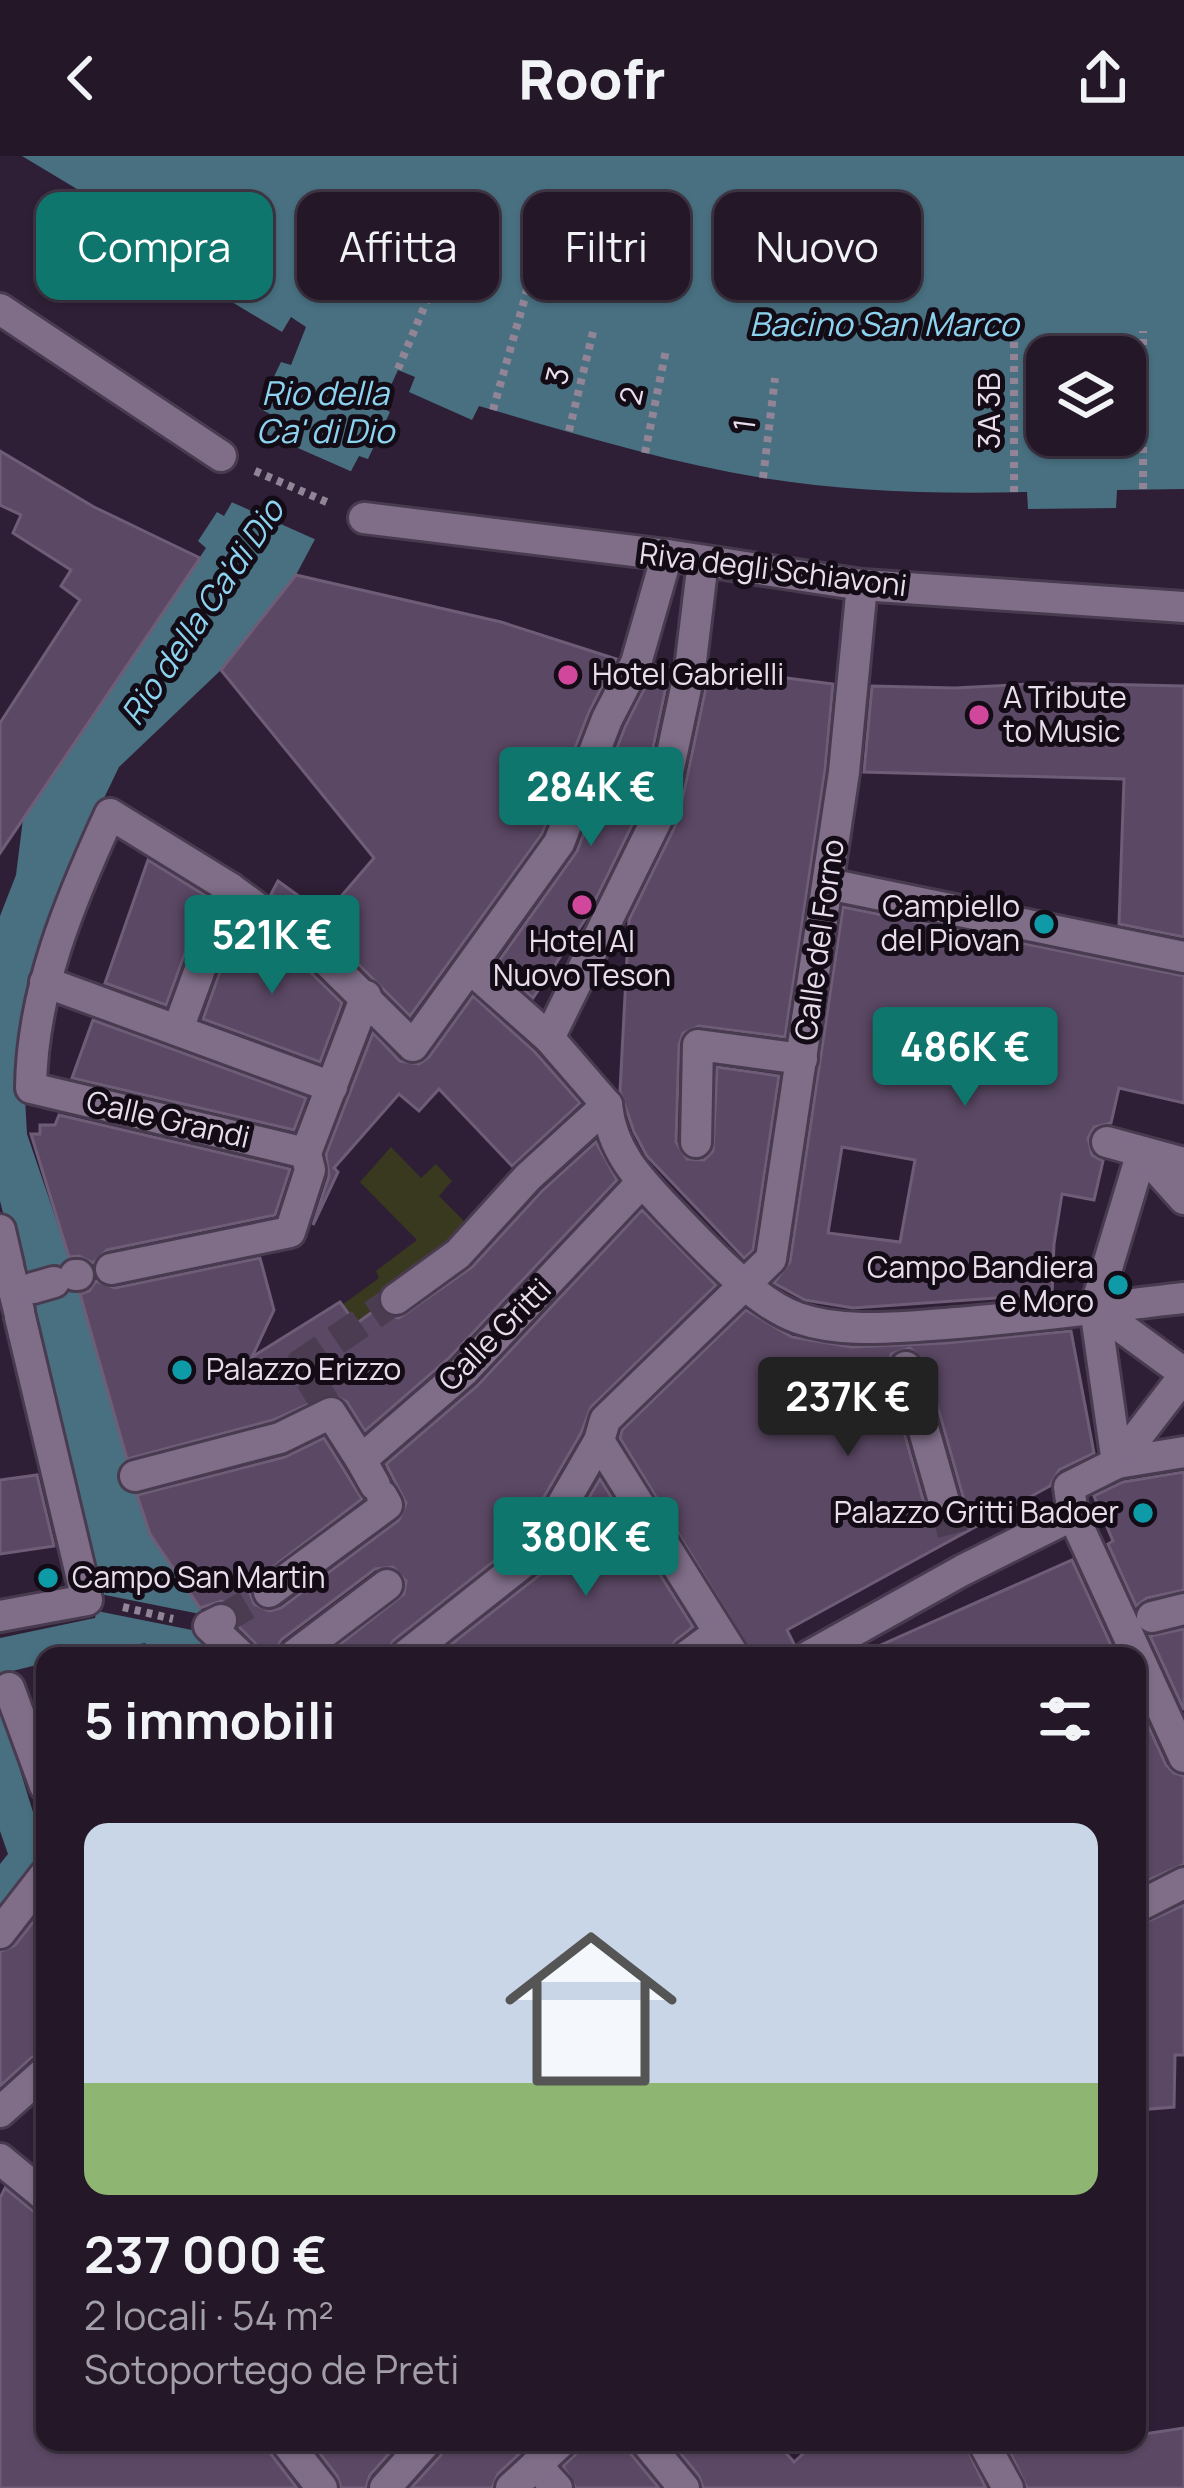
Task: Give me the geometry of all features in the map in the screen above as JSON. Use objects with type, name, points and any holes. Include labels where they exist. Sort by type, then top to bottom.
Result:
[{"type":"street","points":[[1,312],[220,456]]},
{"type":"street","name":"Riva degli Schiavoni","points":[[364,518],[667,555],[862,585],[1184,607]]},
{"type":"street","points":[[332,1087],[45,982],[76,888],[110,814],[230,888],[321,955],[413,1046],[559,843],[607,719],[636,663],[667,555]]},
{"type":"street","points":[[549,1038],[659,815],[690,669],[703,561]]},
{"type":"street","name":"Calle del Forno","points":[[416,1647],[533,1555],[598,1441],[605,1420],[771,1259],[847,751],[862,585]]},
{"type":"street","points":[[828,884],[1184,957]]},
{"type":"street","points":[[178,1029],[230,888]]},
{"type":"street","points":[[471,969],[549,1038],[607,1105],[610,1135],[642,1182],[717,1259],[765,1300],[798,1318],[845,1327],[900,1346],[1059,1313],[1184,1298]]},
{"type":"street","name":"Calle Grandi","points":[[45,982],[31,1046],[31,1088],[306,1153]]},
{"type":"street","points":[[111,1268],[290,1232],[310,1170],[306,1153],[366,996]]},
{"type":"street","points":[[696,1142],[698,1046],[802,1059]]},
{"type":"street","points":[[396,1299],[458,1254],[528,1177],[607,1105]]},
{"type":"street","points":[[1107,1142],[1184,1163]]},
{"type":"street","points":[[1142,1152],[1184,1199]]},
{"type":"street","points":[[1104,1468],[1095,1309],[1142,1152]]},
{"type":"street","name":"Calle Gritti","points":[[269,1592],[387,1505],[373,1480],[464,1372],[642,1182]]},
{"type":"street","points":[[0,1230],[37,1285],[73,1544],[103,1603],[0,1616]]},
{"type":"street","points":[[1095,1309],[1184,1375],[1104,1468]]},
{"type":"street","points":[[900,1346],[944,1505]]},
{"type":"street","points":[[135,1476],[280,1438],[328,1409],[373,1480]]},
{"type":"street","points":[[598,1441],[726,1644]]},
{"type":"street","points":[[1184,1452],[1104,1468],[1069,1487],[1073,1515],[1141,1619],[1184,1757]]},
{"type":"street","points":[[830,1647],[963,1570],[1073,1515]]},
{"type":"street","points":[[954,1539],[963,1570]]},
{"type":"street","points":[[305,1647],[387,1586]]},
{"type":"street","points":[[1141,1619],[1184,1609]]},
{"type":"street","points":[[207,1623],[232,1647]]},
{"type":"street","points":[[9,1688],[36,1762]]},
{"type":"street","points":[[1146,1902],[1184,1883]]},
{"type":"street","points":[[0,1933],[36,1886]]},
{"type":"street","points":[[0,2112],[36,2080]]},
{"type":"street","points":[[8,2166],[36,2189]]},
{"type":"street","points":[[293,2451],[322,2488]]},
{"type":"street","points":[[386,2487],[412,2451]]},
{"type":"street","points":[[653,2451],[684,2488]]},
{"type":"street","points":[[988,2451],[1008,2488]]},
{"type":"street","points":[[511,2488],[547,2476]]},
{"type":"path","points":[[398,369],[427,300]]},
{"type":"path","points":[[494,410],[524,300]]},
{"type":"path","name":"3A 3B","points":[[1014,492],[1015,330]]},
{"type":"path","points":[[1142,489],[1143,331]]},
{"type":"path","name":"3","points":[[569,431],[593,332]]},
{"type":"path","name":"2","points":[[644,453],[666,350]]},
{"type":"path","name":"1","points":[[764,478],[775,378]]},
{"type":"path","points":[[255,471],[326,501]]},
{"type":"path","points":[[103,1603],[207,1623]]},
{"type":"green space","points":[[391,1147],[421,1178],[436,1164],[452,1181],[439,1196],[471,1228],[404,1290],[356,1324],[342,1305],[379,1278],[376,1271],[417,1240],[360,1182]]},
{"type":"water","name":"Bacino San Marco","points":[[22,156],[1184,156],[1184,489],[1117,490],[1116,508],[1028,509],[1027,492],[895,491],[763,478],[655,455],[479,406],[472,420],[409,392],[415,377],[398,370],[381,407],[390,412],[368,459],[359,456],[296,575],[221,670],[119,767],[78,852],[22,1044],[27,1134],[75,1275],[150,1533],[205,1615],[220,1647],[148,1647],[145,1643],[36,1647],[36,1665],[0,1674],[0,1638],[95,1618],[100,1594],[0,1201],[0,916],[16,875],[23,819],[206,548],[198,541],[217,512],[224,516],[232,502],[270,414],[259,408],[281,362],[291,365],[306,327],[291,317],[282,332],[229,300],[273,300],[273,192],[82,192]]},
{"type":"water","points":[[0,1705],[36,1822],[36,1864],[0,1917],[0,1864],[8,1854],[0,1831]]},
{"type":"pier","points":[[257,430],[357,474],[321,542],[227,500]]},
{"type":"pier","points":[[100,1594],[205,1615],[202,1632],[97,1611]]},
{"type":"building","points":[[0,451],[94,507],[200,558],[0,853],[0,723],[80,600],[61,586],[71,570],[13,533],[21,515],[0,505]]},
{"type":"building","points":[[296,575],[501,622],[616,659],[589,712],[542,834],[410,1016],[335,941],[271,894],[278,881],[325,915],[374,858],[221,670]]},
{"type":"building","points":[[656,665],[670,668],[640,809],[588,915],[533,998],[496,965],[577,851],[625,727]]},
{"type":"building","points":[[710,668],[833,684],[825,770],[785,1037],[699,1026],[683,1033],[679,1045],[676,1142],[687,1159],[704,1160],[713,1151],[717,1067],[779,1076],[753,1250],[744,1258],[647,1156],[620,1091],[629,920],[678,820]]},
{"type":"building","points":[[872,686],[1184,686],[1184,937],[1119,924],[1124,779],[864,772]]},
{"type":"building","points":[[148,860],[206,896],[166,1005],[105,983]]},
{"type":"building","points":[[843,907],[1184,976],[1184,1103],[1119,1088],[1111,1123],[1094,1127],[1088,1138],[1092,1155],[1103,1161],[1094,1200],[1062,1194],[1052,1294],[853,1308],[805,1300],[774,1283],[790,1262]],"holes":[[[842,1147],[915,1160],[900,1242],[828,1233]]]},
{"type":"building","points":[[239,919],[308,970],[342,1003],[320,1062],[203,1019]]},
{"type":"building","points":[[473,996],[535,1052],[580,1103],[512,1166],[439,1089],[419,1111],[399,1094],[334,1168],[338,1172],[313,1225],[329,1176],[326,1154],[373,1033],[400,1061],[419,1064]]},
{"type":"building","points":[[93,1020],[306,1098],[294,1130],[72,1078]]},
{"type":"building","points":[[59,1115],[290,1169],[275,1215],[107,1250],[93,1263],[69,1257],[31,1134],[40,1134],[40,1125],[55,1125]]},
{"type":"building","points":[[596,1142],[617,1180],[449,1358],[365,1431],[347,1402],[331,1394],[273,1420],[127,1459],[80,1294],[96,1281],[115,1288],[260,1258],[274,1310],[252,1357],[340,1302],[356,1324],[379,1307],[387,1316],[399,1318],[472,1267],[542,1191]]},
{"type":"building","points":[[642,1210],[716,1285],[591,1407],[518,1542],[390,1647],[336,1647],[404,1594],[406,1581],[393,1567],[375,1569],[278,1647],[257,1647],[239,1627],[239,1612],[231,1603],[200,1608],[150,1534],[137,1495],[285,1457],[324,1438],[362,1499],[252,1583],[254,1604],[270,1611],[281,1608],[399,1520],[406,1503],[386,1464],[477,1386]]},
{"type":"building","points":[[746,1310],[792,1337],[851,1347],[1071,1331],[1094,1453],[1059,1470],[1050,1486],[787,1630],[793,1647],[748,1647],[620,1438],[622,1430]],"holes":[[[910,1348],[925,1362],[964,1500],[960,1518],[949,1524],[932,1520],[926,1510],[887,1372],[891,1354]]]},
{"type":"building","name":"Palazzo Gritti Badoer","points":[[1184,1472],[1184,1590],[1147,1598],[1136,1606],[1108,1544],[1113,1541],[1094,1496],[1123,1482]]},
{"type":"building","points":[[37,1475],[54,1546],[0,1554],[0,1480]]},
{"type":"building","points":[[600,1479],[693,1627],[672,1647],[448,1647],[546,1570]]},
{"type":"building","points":[[1072,1560],[1112,1647],[876,1647]]},
{"type":"building","points":[[1184,1629],[1184,1710],[1150,1636]]},
{"type":"building","points":[[1146,1721],[1166,1765],[1184,1776],[1184,1864],[1146,1881]]},
{"type":"building","points":[[1184,1905],[1184,2055],[1175,2055],[1174,2107],[1146,2109],[1146,1922]]},
{"type":"building","points":[[36,1918],[36,2056],[0,2086],[0,1952],[15,1945]]},
{"type":"building","points":[[5,2188],[36,2212],[36,2451],[270,2451],[297,2488],[0,2488],[0,2198]]},
{"type":"building","points":[[1184,2428],[1184,2488],[1027,2488],[1009,2451],[1146,2451],[1146,2434]]},
{"type":"building","points":[[318,2451],[392,2451],[370,2475],[366,2488],[341,2488]]},
{"type":"building","points":[[442,2451],[522,2451],[498,2474],[492,2488],[411,2488]]},
{"type":"building","points":[[577,2451],[630,2451],[659,2488],[576,2488],[563,2466]]},
{"type":"building","points":[[678,2451],[784,2451],[794,2462],[806,2451],[968,2451],[986,2488],[703,2488]]},
{"type":"tunnel","points":[[326,1405],[301,1364],[396,1299]]},
{"type":"tunnel","points":[[945,1505],[954,1539]]},
{"type":"tunnel","points":[[221,1620],[269,1592]]},
{"type":"place","name":"Hotel Gabrielli","points":[[568,675]]},
{"type":"place","name":"A Tribute to Music","points":[[979,715]]},
{"type":"place","name":"Hotel Al Nuovo Teson","points":[[582,905]]},
{"type":"place","name":"Campiello del Piovan","points":[[1044,924]]},
{"type":"place","name":"Campo Bandiera e Moro","points":[[1118,1285]]},
{"type":"place","name":"Palazzo Erizzo","points":[[182,1370]]},
{"type":"place","name":"Palazzo Gritti Badoer","points":[[1143,1513]]},
{"type":"place","name":"Campo San Martin","points":[[48,1578]]},
{"type":"water label","name":"Rio della Ca' di Dio","points":[[325,412]]},
{"type":"water label","name":"Rio della Ca'di Dio","points":[[202,612]]}]
